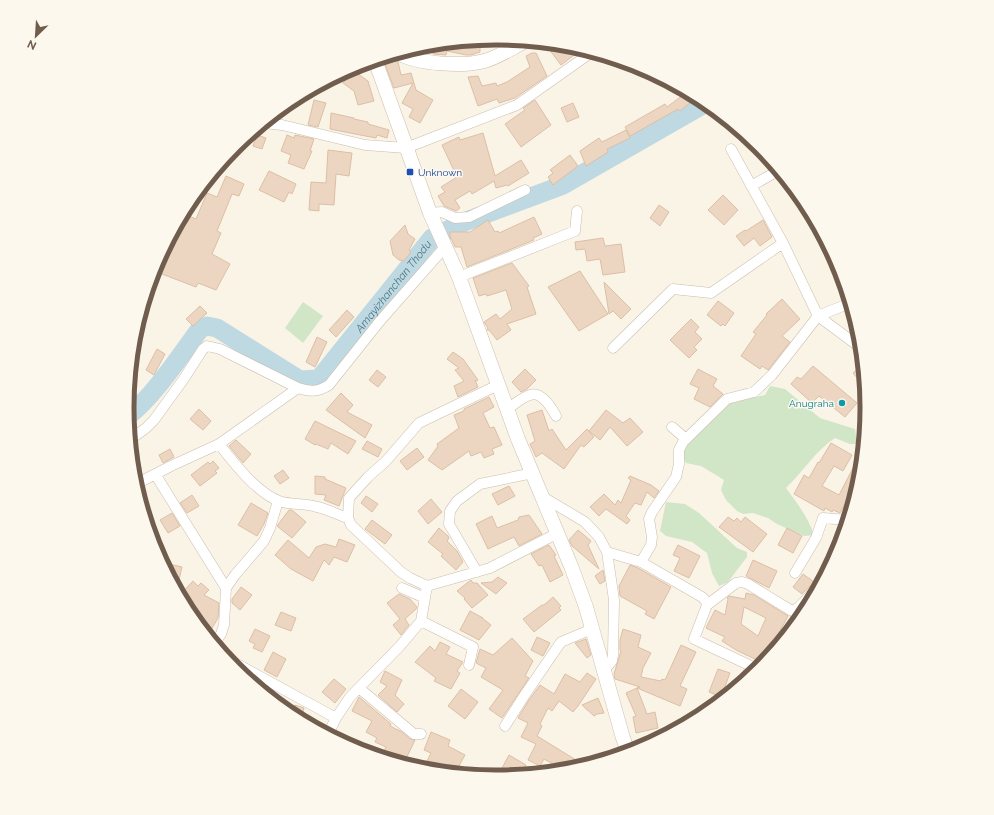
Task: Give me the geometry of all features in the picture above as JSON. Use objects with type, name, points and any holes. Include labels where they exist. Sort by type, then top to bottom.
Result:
[{"type":"main road","points":[[404,57],[446,65],[484,61],[516,46]]},
{"type":"main road","points":[[377,65],[430,213],[459,277],[507,409],[581,593],[626,746]]},
{"type":"street","points":[[271,124],[365,145],[406,148],[516,105],[586,56]]},
{"type":"street","points":[[731,149],[783,243],[818,316],[854,343]]},
{"type":"street","points":[[751,186],[774,173]]},
{"type":"street","points":[[430,213],[442,212],[455,218],[469,217],[525,190]]},
{"type":"street","points":[[459,277],[575,231],[577,211]]},
{"type":"street","points":[[613,348],[673,289],[711,293],[783,243]]},
{"type":"street","points":[[136,436],[154,420],[203,349],[208,346],[220,349],[298,388],[307,391],[323,389],[443,244]]},
{"type":"street","points":[[641,562],[651,545],[652,537],[650,519],[652,512],[676,477],[679,464],[679,450],[683,442],[727,399],[754,392],[772,375],[818,316],[844,305]]},
{"type":"street","points":[[498,385],[419,423],[386,461],[368,477],[349,498],[348,518],[351,525],[401,572],[427,586],[490,568],[558,533]]},
{"type":"street","points":[[142,481],[219,444],[298,388]]},
{"type":"street","points":[[507,409],[530,394],[538,396],[550,405],[556,416]]},
{"type":"street","points":[[672,427],[686,439]]},
{"type":"street","points":[[219,444],[235,464],[249,478],[262,490],[278,501],[312,506],[348,518]]},
{"type":"street","points":[[477,572],[449,524],[450,511],[457,501],[480,484],[532,473]]},
{"type":"street","points":[[155,474],[226,588]]},
{"type":"street","points":[[543,496],[585,522],[599,537],[607,552],[614,600],[614,623],[612,661],[604,670]]},
{"type":"street","points":[[218,639],[224,625],[226,588],[264,541],[270,528],[278,501]]},
{"type":"street","points":[[795,573],[816,538],[824,518],[841,520]]},
{"type":"street","points":[[607,552],[641,562],[702,597],[706,601],[707,605]]},
{"type":"street","points":[[751,666],[694,639],[707,605],[736,583],[742,582],[748,584],[792,611],[800,606]]},
{"type":"street","points":[[330,729],[350,697],[400,646],[421,621],[427,586]]},
{"type":"street","points":[[402,588],[425,598]]},
{"type":"street","points":[[421,621],[473,647],[469,665]]},
{"type":"street","points":[[505,726],[561,642],[592,630]]},
{"type":"street","points":[[255,677],[336,718]]},
{"type":"street","points":[[359,688],[414,734],[421,734]]},
{"type":"green space","points":[[303,302],[323,316],[303,343],[285,328]]},
{"type":"green space","points":[[770,386],[785,389],[820,418],[855,429],[857,444],[850,444],[835,438],[815,455],[786,488],[805,516],[814,535],[804,536],[777,524],[768,518],[753,513],[743,514],[737,511],[726,500],[721,490],[724,480],[701,466],[686,463],[680,451],[719,404],[765,395]]},
{"type":"green space","points":[[666,502],[685,504],[699,513],[737,548],[747,552],[747,557],[728,582],[719,586],[712,573],[707,553],[692,542],[666,536],[660,531]]},
{"type":"building","points":[[480,46],[480,52],[471,55],[447,51],[446,55],[433,54],[434,51]]},
{"type":"building","points":[[549,49],[568,52],[576,54],[561,65]]},
{"type":"building","points":[[536,53],[547,76],[515,98],[499,103],[497,99],[478,106],[468,77],[478,76],[482,86],[496,83],[497,86],[507,82],[530,67],[526,56]]},
{"type":"building","points":[[395,61],[398,62],[401,75],[411,73],[416,90],[433,100],[420,123],[409,117],[413,109],[402,103],[413,83],[394,88],[385,64]]},
{"type":"building","points":[[357,73],[368,81],[374,101],[358,105],[354,91],[343,83],[347,78]]},
{"type":"building","points":[[682,96],[691,102],[680,111],[678,109],[630,136],[625,127],[665,104],[667,107]]},
{"type":"building","points":[[314,100],[326,103],[318,127],[308,125]]},
{"type":"building","points":[[535,100],[551,125],[521,147],[505,124],[525,110],[523,108]]},
{"type":"building","points":[[573,103],[579,117],[567,122],[561,108]]},
{"type":"building","points":[[331,113],[368,122],[368,124],[389,130],[387,138],[377,135],[376,138],[330,129]]},
{"type":"building","points":[[626,130],[630,138],[607,149],[608,152],[586,166],[580,151],[599,138],[602,142]]},
{"type":"building","points":[[483,133],[495,176],[521,160],[529,173],[508,186],[496,188],[494,181],[472,194],[470,191],[455,200],[460,208],[456,211],[444,206],[438,196],[445,192],[441,187],[457,177],[442,145],[459,137],[460,140]]},
{"type":"building","points":[[258,135],[266,138],[262,149],[253,146]]},
{"type":"building","points":[[287,135],[294,138],[295,135],[314,139],[310,151],[312,151],[304,169],[288,163],[291,155],[281,151]]},
{"type":"building","points":[[328,150],[352,153],[349,176],[336,174],[334,205],[319,204],[319,211],[309,210],[311,182],[326,183]]},
{"type":"building","points":[[570,155],[578,166],[553,185],[548,177],[553,173],[550,170]]},
{"type":"building","points":[[269,171],[296,184],[292,194],[289,192],[284,202],[259,190]]},
{"type":"building","points":[[226,176],[244,184],[239,196],[232,194],[217,231],[221,233],[212,254],[230,264],[216,290],[198,283],[196,287],[160,273],[172,247],[189,216],[196,219],[207,193],[217,197]]},
{"type":"building","points":[[723,195],[738,210],[724,225],[708,210]]},
{"type":"building","points":[[659,205],[669,212],[660,226],[650,218]]},
{"type":"building","points":[[534,217],[542,234],[533,238],[534,240],[467,267],[461,247],[455,247],[450,236],[450,232],[470,232],[488,220],[495,232],[498,231],[499,233]]},
{"type":"building","points":[[763,220],[772,237],[760,246],[754,238],[744,246],[736,236]]},
{"type":"building","points":[[405,225],[408,234],[415,239],[409,250],[411,252],[404,261],[399,260],[393,255],[390,241]]},
{"type":"building","points":[[603,238],[605,246],[621,244],[625,272],[603,275],[600,259],[587,261],[585,249],[576,250],[575,242]]},
{"type":"building","points":[[512,263],[529,286],[527,287],[536,314],[507,324],[511,330],[497,340],[489,330],[487,330],[488,328],[484,322],[496,314],[500,319],[512,309],[506,290],[487,296],[486,294],[479,296],[473,278]]},
{"type":"building","points":[[580,271],[608,314],[579,331],[548,287]]},
{"type":"building","points":[[604,282],[631,309],[621,319],[613,311],[609,314]]},
{"type":"building","points":[[782,299],[800,319],[782,336],[790,342],[768,370],[762,366],[760,369],[741,356],[756,334],[753,332],[767,315],[766,314]]},
{"type":"building","points":[[718,301],[734,313],[725,326],[723,324],[721,326],[707,315]]},
{"type":"building","points":[[200,306],[207,313],[193,326],[186,319]]},
{"type":"building","points":[[347,310],[354,317],[336,337],[329,330]]},
{"type":"building","points":[[691,319],[699,327],[695,332],[702,339],[694,347],[697,350],[689,358],[670,340]]},
{"type":"building","points":[[317,337],[327,342],[315,367],[306,362]]},
{"type":"building","points":[[157,349],[165,354],[154,375],[146,370]]},
{"type":"building","points":[[453,352],[463,359],[478,380],[475,380],[478,387],[458,397],[454,386],[464,381],[455,370],[459,368],[447,359]]},
{"type":"building","points":[[813,366],[857,403],[845,417],[819,396],[812,403],[791,384],[797,377],[801,379]]},
{"type":"building","points":[[525,369],[536,380],[527,389],[521,392],[512,382]]},
{"type":"building","points":[[698,369],[717,379],[713,386],[723,394],[710,407],[694,399],[699,388],[690,384]]},
{"type":"building","points":[[857,369],[858,379],[853,373]]},
{"type":"building","points":[[377,370],[386,377],[378,387],[369,380]]},
{"type":"building","points":[[341,393],[353,405],[347,412],[372,425],[365,438],[326,410]]},
{"type":"building","points":[[489,397],[494,407],[483,413],[490,428],[494,427],[502,445],[492,449],[494,454],[484,458],[481,452],[471,456],[469,451],[442,470],[428,460],[438,446],[437,444],[459,428],[454,415]]},
{"type":"building","points":[[199,409],[211,421],[203,430],[190,419]]},
{"type":"building","points":[[542,410],[549,431],[552,429],[566,450],[587,429],[594,437],[584,447],[581,445],[564,469],[542,453],[536,457],[530,444],[535,441],[527,415]]},
{"type":"building","points":[[606,410],[623,423],[630,418],[643,432],[627,446],[610,427],[600,440],[589,431]]},
{"type":"building","points":[[315,421],[356,441],[348,454],[331,443],[328,449],[316,444],[315,445],[305,439]]},
{"type":"building","points":[[236,440],[251,454],[243,463],[229,446]]},
{"type":"building","points":[[367,441],[382,449],[378,457],[362,449]]},
{"type":"building","points":[[831,443],[852,455],[843,471],[834,466],[822,486],[839,495],[853,468],[854,469],[847,500],[840,513],[833,510],[832,512],[825,508],[824,511],[794,494],[804,475],[809,478],[818,462],[819,463]]},
{"type":"building","points":[[417,448],[424,457],[407,470],[400,461]]},
{"type":"building","points":[[170,449],[174,457],[163,463],[159,455]]},
{"type":"building","points":[[213,461],[219,468],[215,471],[217,473],[200,486],[191,475],[208,462],[210,464]]},
{"type":"building","points":[[283,470],[289,478],[280,484],[274,476]]},
{"type":"building","points":[[315,476],[325,477],[325,479],[346,488],[339,506],[324,500],[326,495],[315,494]]},
{"type":"building","points":[[630,476],[651,485],[659,491],[654,498],[647,492],[641,505],[635,503],[626,516],[630,520],[627,524],[606,509],[599,516],[590,507],[604,494],[615,505],[618,500],[621,503],[631,480],[628,478]]},
{"type":"building","points":[[509,486],[515,496],[498,505],[492,494]]},
{"type":"building","points":[[192,495],[199,506],[187,513],[180,503]]},
{"type":"building","points":[[366,496],[378,504],[372,512],[361,503]]},
{"type":"building","points":[[431,499],[442,512],[428,524],[418,511]]},
{"type":"building","points":[[251,503],[268,513],[257,536],[238,525]]},
{"type":"building","points":[[289,510],[292,510],[306,522],[292,538],[277,526]]},
{"type":"building","points":[[172,513],[180,526],[168,533],[160,520]]},
{"type":"building","points":[[529,515],[542,534],[519,546],[514,537],[488,549],[476,524],[492,516],[497,528],[518,520],[519,517]]},
{"type":"building","points":[[728,517],[734,521],[737,518],[741,522],[745,517],[767,534],[753,552],[719,527]]},
{"type":"building","points":[[372,520],[392,535],[385,544],[365,529]]},
{"type":"building","points":[[439,528],[448,536],[449,538],[447,541],[457,551],[463,562],[456,570],[441,556],[443,554],[428,542]]},
{"type":"building","points":[[787,528],[802,536],[793,553],[778,545]]},
{"type":"building","points":[[578,530],[591,541],[588,545],[599,569],[572,546],[569,540]]},
{"type":"building","points":[[339,539],[355,545],[347,562],[334,557],[329,565],[324,560],[313,581],[291,569],[275,555],[288,540],[309,558],[316,547],[325,544],[336,547]]},
{"type":"building","points":[[549,545],[556,555],[554,556],[563,575],[550,582],[542,565],[539,566],[531,554]]},
{"type":"building","points":[[678,545],[700,556],[689,578],[674,571],[680,558],[673,555]]},
{"type":"building","points":[[753,560],[777,571],[769,588],[746,576]]},
{"type":"building","points":[[170,564],[182,567],[179,581]]},
{"type":"building","points":[[630,565],[671,587],[654,619],[645,614],[647,611],[620,596],[619,586]]},
{"type":"building","points":[[603,570],[605,581],[600,584],[595,576]]},
{"type":"building","points":[[803,574],[814,582],[802,594],[793,587]]},
{"type":"building","points":[[498,577],[507,583],[496,594],[481,583],[492,582]]},
{"type":"building","points":[[471,580],[473,583],[477,583],[488,595],[472,608],[464,599],[465,598],[457,591]]},
{"type":"building","points":[[193,581],[198,586],[201,583],[209,590],[204,595],[219,603],[218,618],[211,630],[196,609],[184,591]]},
{"type":"building","points":[[241,587],[252,595],[240,610],[232,603],[232,599]]},
{"type":"building","points":[[746,593],[754,595],[788,616],[775,641],[757,660],[736,650],[722,641],[725,637],[706,628],[715,610],[725,615],[727,598],[729,596],[745,599]],"holes":[[[744,607],[766,618],[758,636],[741,624]]]},
{"type":"building","points":[[399,594],[410,599],[417,607],[405,619],[409,625],[401,635],[393,625],[400,619],[387,603]]},
{"type":"building","points":[[553,597],[561,606],[559,608],[561,610],[534,632],[523,619]]},
{"type":"building","points":[[470,611],[483,618],[491,625],[479,640],[460,630]]},
{"type":"building","points":[[281,612],[296,618],[291,631],[275,625]]},
{"type":"building","points":[[255,629],[270,636],[262,652],[253,648],[255,644],[249,641]]},
{"type":"building","points":[[623,629],[641,635],[638,647],[651,653],[643,668],[641,677],[661,681],[662,679],[665,680],[681,645],[696,652],[680,686],[687,689],[680,706],[637,688],[640,687],[615,679],[614,674],[621,651],[620,640]]},
{"type":"building","points":[[537,637],[550,643],[543,656],[531,650]]},
{"type":"building","points":[[512,638],[533,661],[525,676],[529,678],[502,718],[489,709],[503,690],[481,677],[486,668],[476,663],[480,649],[493,655]]},
{"type":"building","points":[[586,639],[591,655],[587,658],[575,643]]},
{"type":"building","points":[[440,642],[450,647],[446,654],[463,662],[457,671],[460,673],[451,689],[434,681],[436,678],[415,662],[430,646],[435,651]]},
{"type":"building","points":[[273,652],[286,659],[277,677],[264,670]]},
{"type":"building","points":[[718,669],[730,673],[723,690],[717,695],[709,692]]},
{"type":"building","points":[[385,671],[402,680],[395,695],[404,704],[397,712],[378,695],[387,686],[380,682]]},
{"type":"building","points":[[587,673],[596,679],[573,712],[559,701],[552,711],[548,708],[540,724],[542,726],[537,736],[576,761],[555,765],[544,759],[540,766],[528,760],[536,744],[521,737],[528,723],[518,718],[529,700],[540,685],[554,694],[565,674],[580,682]]},
{"type":"building","points":[[334,679],[346,689],[335,703],[322,692]]},
{"type":"building","points":[[637,688],[647,714],[655,712],[658,728],[636,733],[633,717],[636,716],[626,693]]},
{"type":"building","points":[[461,689],[478,702],[465,719],[448,706]]},
{"type":"building","points":[[359,697],[391,724],[390,726],[402,732],[410,739],[415,740],[406,759],[383,752],[386,747],[375,742],[377,738],[366,732],[372,721],[352,711]]},
{"type":"building","points":[[598,698],[604,713],[594,716],[582,705]]},
{"type":"building","points":[[295,705],[304,708],[303,713],[296,709],[294,708]]},
{"type":"building","points":[[431,732],[450,740],[448,746],[465,755],[458,768],[450,767],[426,763],[431,753],[424,750]]},
{"type":"building","points":[[509,755],[526,765],[524,769],[501,770]]},
{"type":"waterway","name":"Amayizhanchan Thodu","points":[[134,411],[157,387],[200,329],[207,326],[217,328],[300,380],[319,379],[432,238],[464,222],[563,185],[699,107]]},
{"type":"place","name":"Unknown","points":[[410,172]]},
{"type":"place","name":"Anugraha","points":[[842,403]]}]
